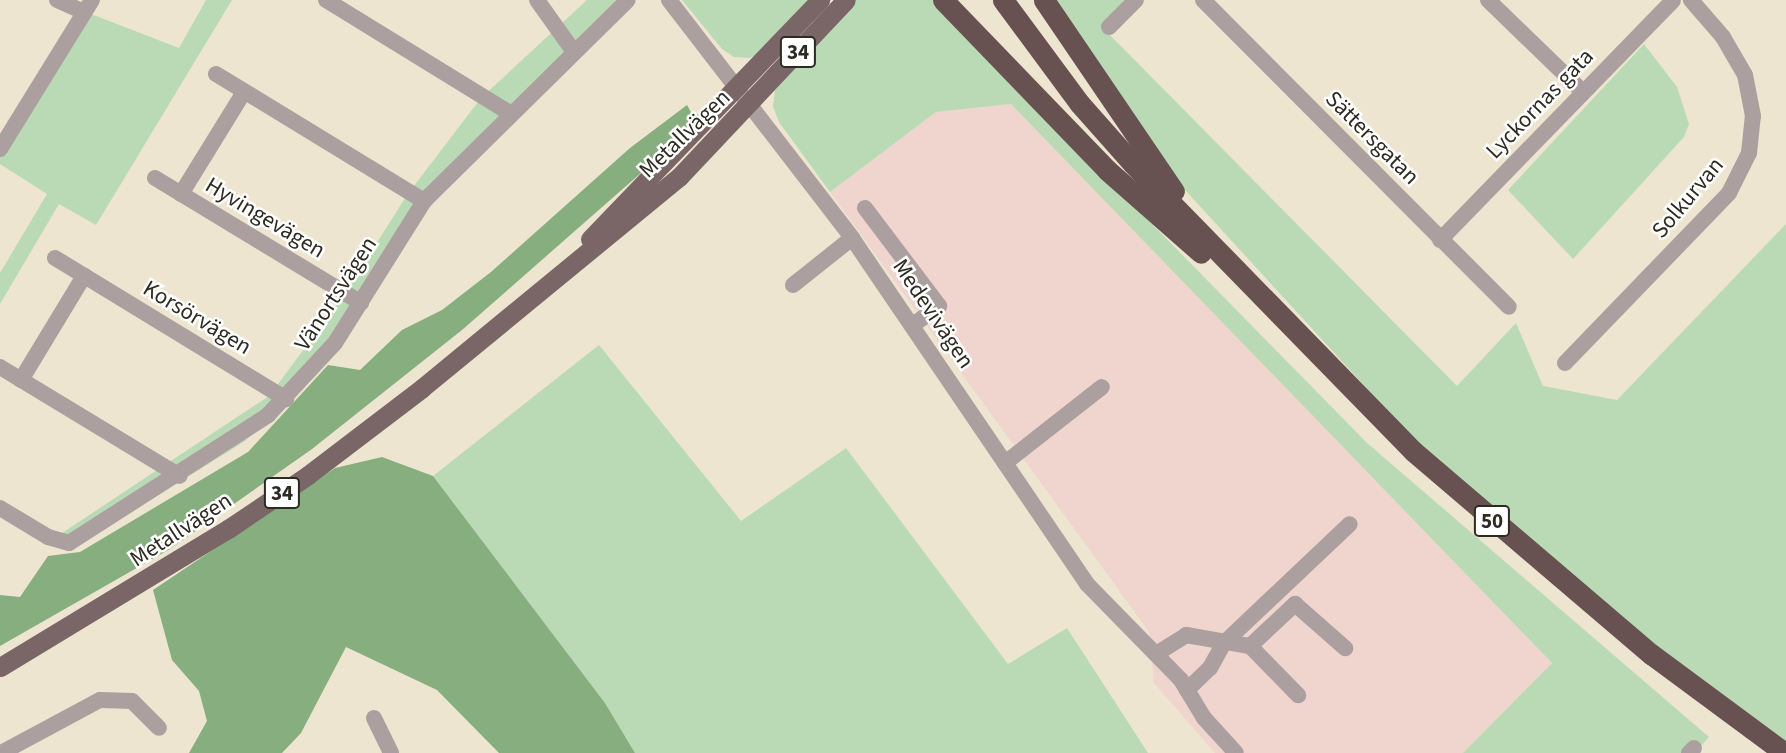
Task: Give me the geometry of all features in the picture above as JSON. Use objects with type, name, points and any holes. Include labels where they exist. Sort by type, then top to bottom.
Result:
[{"type":"highway","points":[[943,0],[1107,170],[1220,263]]},
{"type":"highway","name":"50","points":[[989,0],[1074,109],[1407,457],[1513,553],[1643,660],[1768,753]]},
{"type":"highway","name":"50","points":[[1003,0],[1080,104],[1220,263],[1403,442],[1510,538],[1651,654],[1786,753]]},
{"type":"highway","points":[[1044,0],[1220,263]]},
{"type":"main road","name":"Metallvägen","points":[[543,288],[820,0]]},
{"type":"main road","name":"Metallvägen","points":[[0,667],[146,582],[308,475],[679,177],[751,104],[846,0]]},
{"type":"street","points":[[2,147],[88,6],[57,0]]},
{"type":"street","points":[[326,0],[511,114]]},
{"type":"street","points":[[537,0],[574,52]]},
{"type":"street","name":"Vänortsvägen","points":[[0,508],[48,537],[69,543],[180,476],[286,399],[328,351],[424,201],[628,0]]},
{"type":"street","name":"Medevivägen","points":[[668,0],[751,104],[914,324],[1087,584],[1156,653],[1187,690],[1204,719],[1237,753]]},
{"type":"street","points":[[1109,27],[1136,0]]},
{"type":"street","name":"Sättersgatan","points":[[1203,0],[1509,307]]},
{"type":"street","points":[[1488,0],[1583,92]]},
{"type":"street","name":"Lyckornas gata","points":[[1440,240],[1673,0]]},
{"type":"street","name":"Solkurvan","points":[[1565,363],[1729,193],[1749,153],[1753,116],[1745,75],[1723,37],[1691,0]]},
{"type":"street","points":[[216,74],[424,201]]},
{"type":"street","name":"Hyvingevägen","points":[[181,194],[244,92]]},
{"type":"street","name":"Hyvingevägen","points":[[155,178],[361,303]]},
{"type":"street","points":[[865,208],[939,306],[914,324]]},
{"type":"street","points":[[793,285],[852,238]]},
{"type":"street","name":"Korsörvägen","points":[[55,258],[286,399]]},
{"type":"street","points":[[21,380],[84,276]]},
{"type":"street","points":[[0,367],[180,476]]},
{"type":"street","points":[[1005,463],[1101,387]]},
{"type":"street","points":[[1187,690],[1210,668],[1224,643],[1350,524]]},
{"type":"street","points":[[1250,646],[1295,604],[1345,648]]},
{"type":"street","points":[[1156,653],[1186,635],[1250,646],[1298,695]]},
{"type":"street","points":[[1,753],[100,700],[132,701],[159,728]]},
{"type":"street","points":[[374,719],[391,753]]},
{"type":"shaded area","points":[[1011,104],[1552,663],[1463,753],[1215,753],[1154,683],[1149,632],[830,192],[936,112]]},
{"type":"green space","points":[[206,0],[232,0],[96,225],[59,204],[0,304],[0,273],[47,194],[0,164],[0,157],[91,14],[179,48]]},
{"type":"green space","points":[[587,0],[618,0],[427,206],[285,402],[245,441],[71,550],[47,543],[269,396],[342,298],[407,195],[481,98]]},
{"type":"green space","points":[[682,0],[812,0],[760,54],[749,58],[734,57],[722,49]]},
{"type":"green space","points":[[854,0],[932,0],[1367,443],[1709,737],[1695,753],[1463,753],[1552,663],[1011,104],[936,112],[830,192],[779,122],[773,107],[775,90]]},
{"type":"green space","points":[[1052,0],[1125,0],[1103,28],[1457,386],[1516,323],[1543,386],[1617,400],[1786,224],[1786,741],[1617,616],[1416,442],[1175,179]]},
{"type":"green space","points":[[1644,44],[1677,87],[1689,124],[1684,137],[1573,259],[1508,190]]},
{"type":"green space","points":[[687,105],[696,121],[666,151],[462,330],[312,449],[170,549],[0,646],[0,595],[20,597],[48,556],[80,552],[248,452],[328,365],[360,370],[402,330],[442,310],[491,272],[630,148]]},
{"type":"green space","points":[[599,345],[741,521],[846,448],[1008,664],[1067,628],[1148,753],[635,753],[605,703],[433,476]]},
{"type":"green space","points":[[382,457],[433,476],[605,703],[635,753],[499,753],[437,690],[346,647],[301,733],[282,753],[189,753],[207,721],[199,691],[172,660],[153,590],[335,468]]}]
